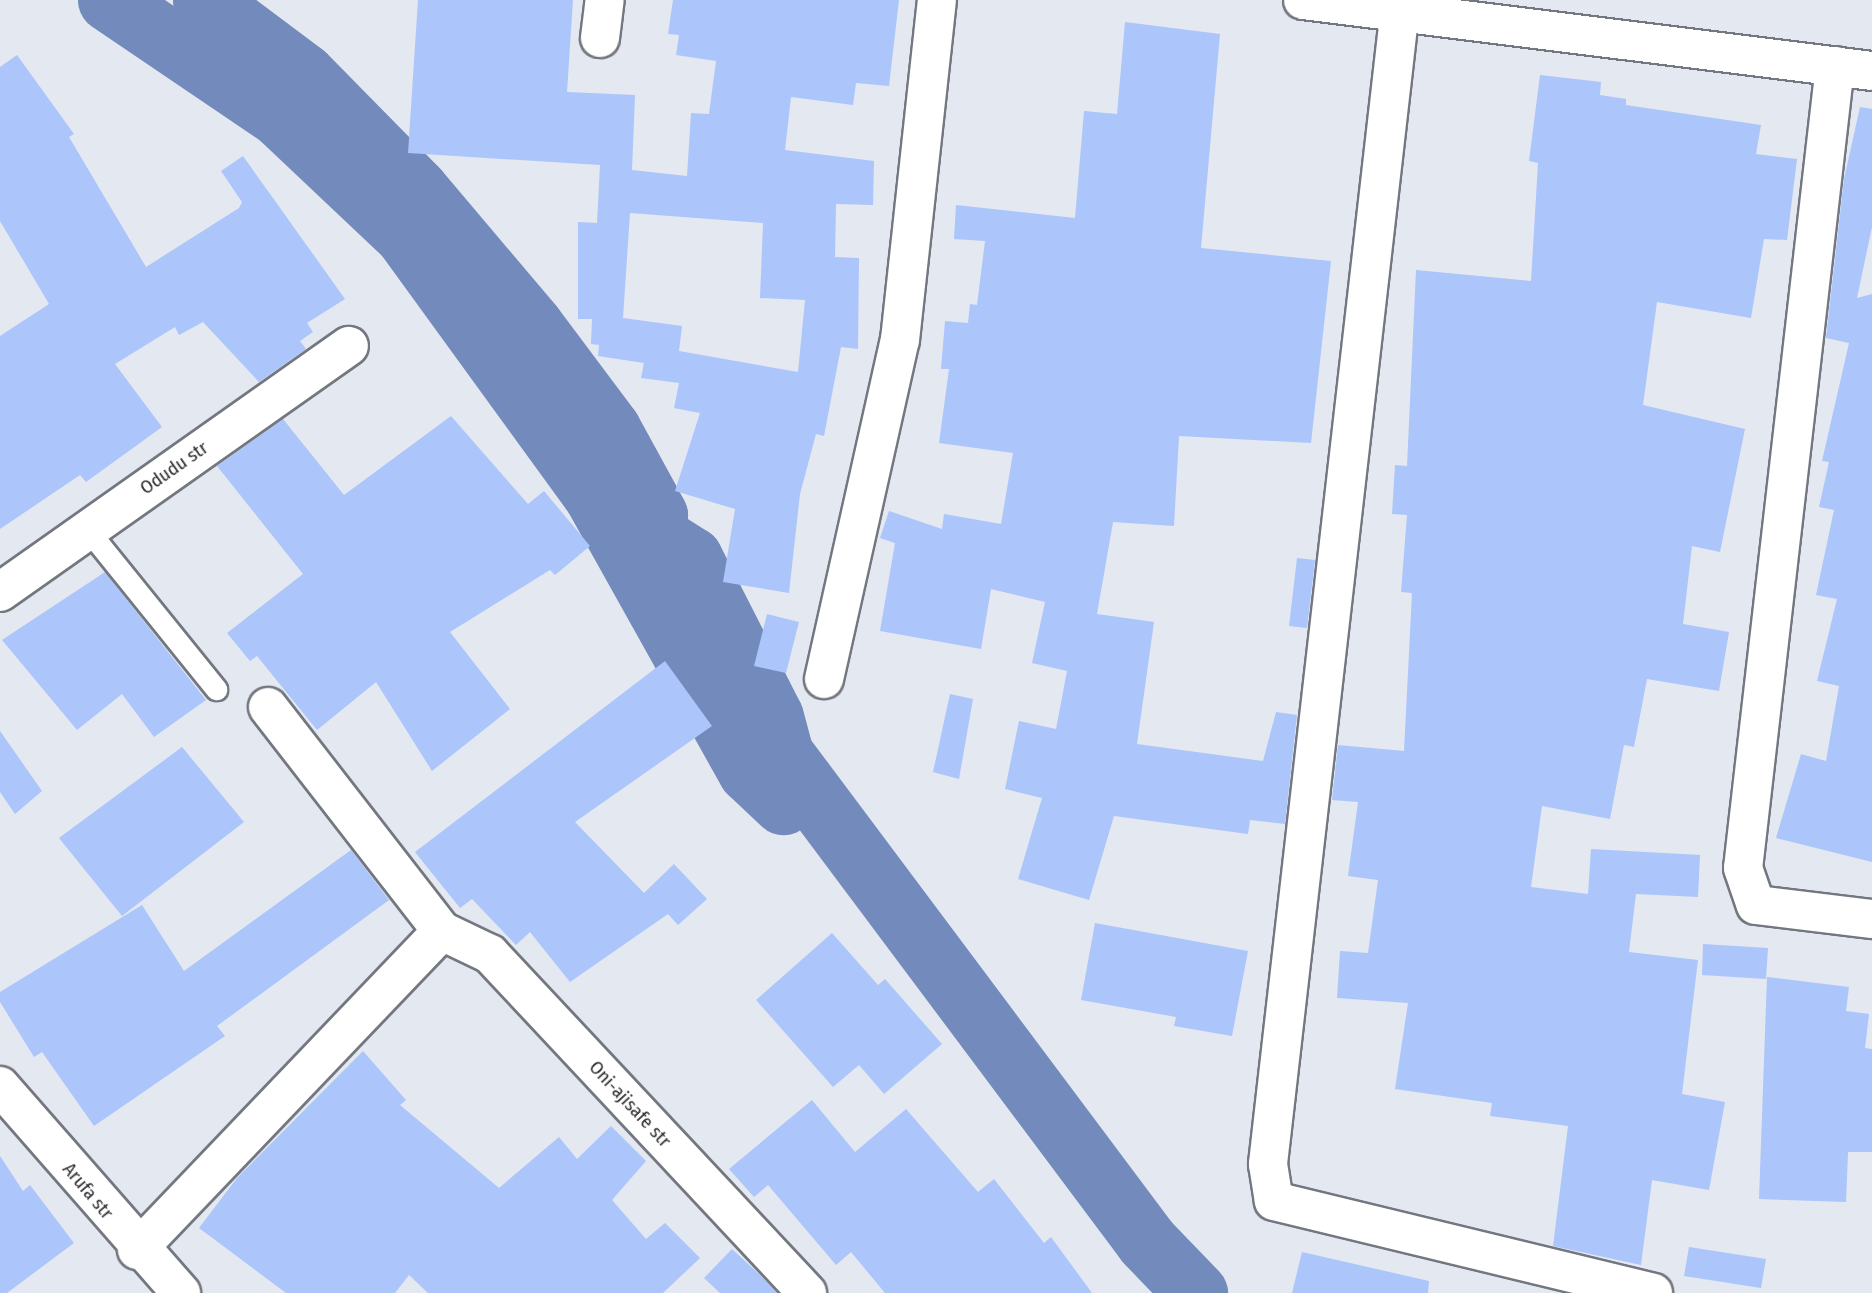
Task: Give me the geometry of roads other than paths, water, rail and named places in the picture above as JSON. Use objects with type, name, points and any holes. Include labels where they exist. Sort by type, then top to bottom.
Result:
[{"type":"street","points":[[600,38],[605,0]]},
{"type":"street","points":[[824,678],[900,340],[937,0]]},
{"type":"street","points":[[1303,0],[1401,6],[1854,69],[1743,868],[1756,905],[1872,919]]},
{"type":"street","points":[[1401,6],[1268,1164],[1274,1201],[1653,1293]]},
{"type":"street","name":"Odudu str","points":[[0,592],[349,346]]},
{"type":"street","name":"Oni-ajisafe str","points":[[268,707],[442,931],[490,954],[807,1293]]},
{"type":"street","points":[[137,1250],[442,931]]},
{"type":"street","name":"Arufa str","points":[[0,1086],[137,1250],[181,1293]]},
{"type":"lane","points":[[87,529],[216,689]]},
{"type":"waterway","points":[[109,0],[279,115],[405,234],[594,494],[749,771],[783,803]]},
{"type":"waterway","points":[[204,0],[304,75],[417,190],[532,326],[609,429],[656,515],[653,534],[691,558],[772,717],[782,754],[1147,1242],[1196,1293]]}]
